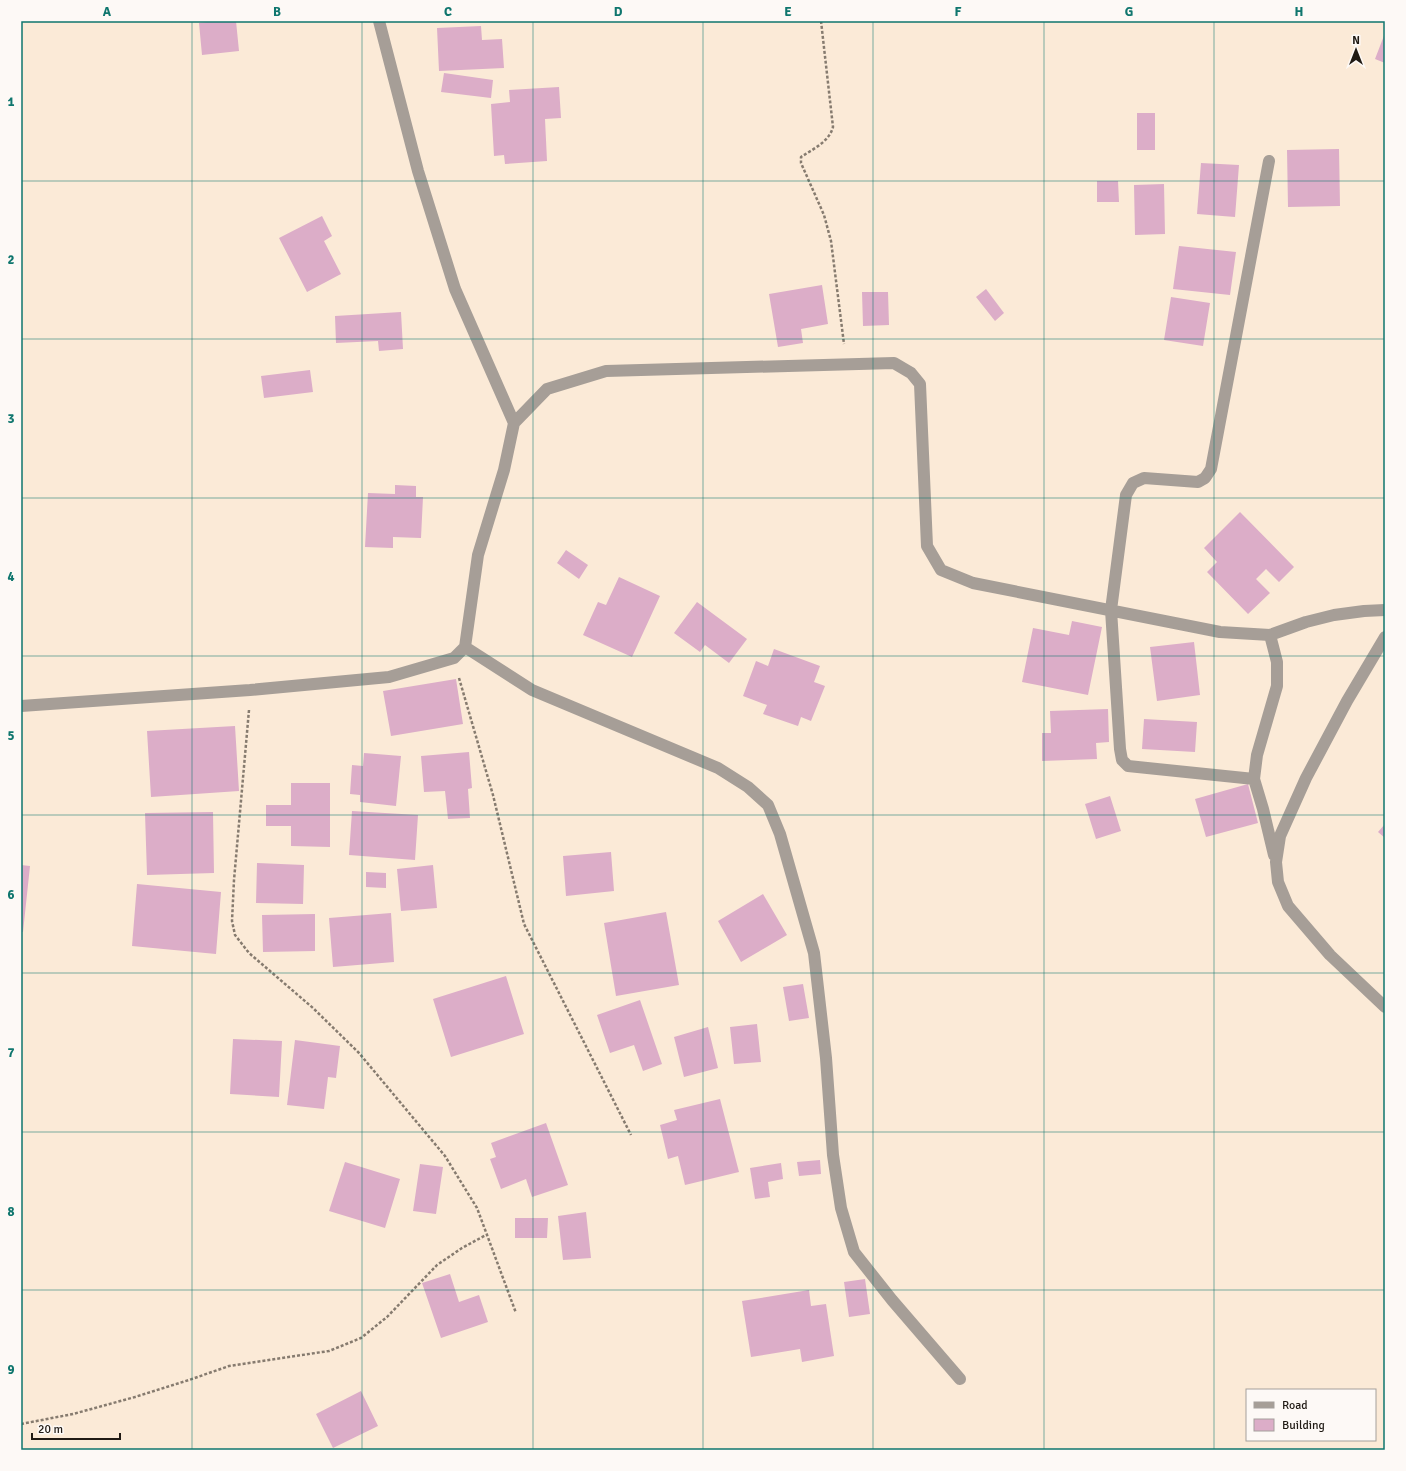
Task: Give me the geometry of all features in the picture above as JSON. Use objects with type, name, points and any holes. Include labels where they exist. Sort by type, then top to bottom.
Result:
[{"type":"street","points":[[379,21],[418,171],[455,289],[514,423]]},
{"type":"street","points":[[1254,779],[1128,766],[1122,760],[1111,610],[1126,495],[1133,483],[1144,478],[1198,482],[1205,478],[1211,468],[1269,161]]},
{"type":"street","points":[[21,706],[250,690],[389,677],[454,658],[465,648],[478,555],[504,470],[514,423],[547,389],[606,371],[894,363],[911,373],[920,384],[927,546],[941,570],[973,583],[1220,632],[1270,635],[1306,622],[1334,615],[1385,610]]},
{"type":"street","points":[[1270,635],[1277,662],[1277,686],[1257,754],[1254,779],[1276,862],[1278,882],[1288,906],[1330,955],[1385,1007]]},
{"type":"street","points":[[1276,862],[1280,836],[1306,778],[1347,701],[1385,637]]},
{"type":"street","points":[[465,648],[532,690],[718,768],[748,787],[768,805],[780,834],[814,954],[826,1058],[833,1155],[841,1208],[854,1252],[892,1300],[960,1379]]},
{"type":"path","points":[[822,21],[833,127],[831,135],[826,140],[801,157],[801,163],[824,215],[831,241],[846,364]]},
{"type":"path","points":[[454,658],[493,795],[524,924],[630,1135]]},
{"type":"path","points":[[250,690],[234,880],[232,921],[235,935],[249,953],[313,1008],[359,1053],[440,1150],[477,1208],[516,1313]]},
{"type":"path","points":[[21,1424],[73,1414],[136,1397],[229,1366],[330,1351],[361,1338],[387,1317],[438,1265],[462,1248],[486,1235]]},
{"type":"building","points":[[236,21],[239,51],[202,55],[199,23]]},
{"type":"building","points":[[481,26],[482,40],[502,39],[504,68],[439,71],[437,28]]},
{"type":"building","points":[[1385,33],[1385,63],[1375,59]]},
{"type":"building","points":[[444,73],[493,80],[491,98],[441,92]]},
{"type":"building","points":[[559,87],[561,118],[545,119],[547,161],[505,164],[504,155],[494,156],[491,104],[510,102],[509,90]]},
{"type":"building","points":[[1137,113],[1155,113],[1155,150],[1137,150]]},
{"type":"building","points":[[1339,149],[1340,206],[1288,207],[1287,150]]},
{"type":"building","points":[[1201,163],[1239,165],[1235,217],[1197,214]]},
{"type":"building","points":[[1097,181],[1118,181],[1119,202],[1097,202]]},
{"type":"building","points":[[1164,184],[1165,234],[1135,235],[1134,185]]},
{"type":"building","points":[[322,216],[332,236],[324,241],[341,274],[307,292],[279,238]]},
{"type":"building","points":[[1179,246],[1236,252],[1230,295],[1173,289]]},
{"type":"building","points":[[822,285],[828,324],[801,329],[803,343],[778,347],[769,294]]},
{"type":"building","points":[[986,289],[1004,313],[995,321],[976,297]]},
{"type":"building","points":[[862,292],[888,292],[889,325],[863,326]]},
{"type":"building","points":[[1171,297],[1210,303],[1203,346],[1164,340]]},
{"type":"building","points":[[401,312],[403,349],[379,351],[378,341],[336,343],[335,316]]},
{"type":"building","points":[[310,370],[313,392],[264,398],[261,376]]},
{"type":"building","points":[[395,485],[416,486],[416,497],[423,497],[421,538],[393,537],[393,548],[365,547],[368,493],[395,494]]},
{"type":"building","points":[[1240,512],[1294,567],[1279,582],[1266,569],[1256,579],[1270,593],[1248,614],[1207,572],[1217,562],[1204,548]]},
{"type":"building","points":[[566,550],[588,565],[579,579],[557,563]]},
{"type":"building","points":[[619,577],[660,596],[632,657],[583,635],[598,602],[606,605]]},
{"type":"building","points":[[697,602],[747,639],[729,663],[705,645],[700,652],[674,633]]},
{"type":"building","points":[[1072,621],[1102,627],[1088,695],[1022,682],[1033,628],[1069,635]]},
{"type":"building","points":[[1194,642],[1200,695],[1157,701],[1150,647]]},
{"type":"building","points":[[774,649],[820,666],[814,682],[825,686],[811,721],[801,717],[798,726],[763,714],[767,705],[743,696],[756,661],[768,666]]},
{"type":"building","points":[[456,679],[463,724],[391,736],[383,691]]},
{"type":"building","points":[[1108,709],[1109,742],[1096,743],[1097,759],[1042,761],[1042,733],[1051,733],[1050,711]]},
{"type":"building","points":[[1144,719],[1197,722],[1195,752],[1142,749]]},
{"type":"building","points":[[235,726],[239,791],[151,797],[147,731]]},
{"type":"building","points":[[469,752],[472,788],[468,789],[470,818],[448,819],[445,791],[424,792],[421,756]]},
{"type":"building","points":[[364,753],[401,756],[396,806],[360,802],[360,795],[350,794],[352,765],[363,766]]},
{"type":"building","points":[[291,783],[330,783],[330,847],[291,846],[291,826],[266,826],[266,805],[291,805]]},
{"type":"building","points":[[1248,784],[1258,823],[1206,837],[1195,799]]},
{"type":"building","points":[[1110,796],[1121,831],[1096,839],[1085,804]]},
{"type":"building","points":[[352,811],[418,815],[415,860],[349,855]]},
{"type":"building","points":[[213,812],[214,873],[147,875],[145,813]]},
{"type":"building","points":[[1385,824],[1385,838],[1378,832]]},
{"type":"building","points":[[611,852],[614,891],[566,896],[563,856]]},
{"type":"building","points":[[257,863],[304,865],[303,904],[256,903]]},
{"type":"building","points":[[21,865],[30,866],[23,932],[21,932]]},
{"type":"building","points":[[433,865],[437,908],[401,911],[397,869]]},
{"type":"building","points":[[366,872],[386,873],[386,888],[366,887]]},
{"type":"building","points":[[137,884],[221,892],[216,954],[132,946]]},
{"type":"building","points":[[763,894],[787,935],[741,962],[718,921]]},
{"type":"building","points":[[666,912],[679,985],[616,996],[604,923]]},
{"type":"building","points":[[391,913],[394,962],[333,967],[329,918]]},
{"type":"building","points":[[315,914],[315,951],[263,952],[262,915]]},
{"type":"building","points":[[506,976],[524,1034],[451,1057],[433,999]]},
{"type":"building","points":[[803,984],[809,1018],[789,1021],[783,987]]},
{"type":"building","points":[[640,1000],[662,1064],[643,1071],[634,1045],[610,1053],[597,1015]]},
{"type":"building","points":[[757,1024],[761,1062],[734,1064],[730,1027]]},
{"type":"building","points":[[708,1027],[718,1068],[684,1077],[674,1037]]},
{"type":"building","points":[[233,1039],[282,1041],[279,1097],[230,1094]]},
{"type":"building","points":[[295,1040],[340,1046],[336,1078],[328,1077],[324,1109],[287,1105]]},
{"type":"building","points":[[720,1099],[739,1172],[685,1185],[678,1156],[668,1159],[660,1125],[677,1120],[674,1110]]},
{"type":"building","points":[[546,1123],[568,1185],[532,1197],[526,1179],[501,1189],[490,1159],[496,1157],[491,1143]]},
{"type":"building","points":[[820,1160],[821,1174],[799,1176],[797,1162]]},
{"type":"building","points":[[345,1162],[400,1179],[385,1228],[329,1211]]},
{"type":"building","points":[[781,1163],[783,1179],[768,1182],[770,1197],[755,1199],[750,1168]]},
{"type":"building","points":[[420,1164],[443,1167],[436,1214],[413,1211]]},
{"type":"building","points":[[586,1212],[591,1258],[563,1260],[558,1216]]},
{"type":"building","points":[[515,1218],[548,1218],[547,1238],[515,1238]]},
{"type":"building","points":[[450,1274],[459,1302],[479,1295],[488,1322],[441,1338],[422,1283]]},
{"type":"building","points":[[865,1279],[870,1314],[849,1317],[844,1282]]},
{"type":"building","points":[[809,1290],[811,1306],[826,1304],[834,1356],[802,1362],[800,1349],[751,1357],[742,1301]]},
{"type":"building","points":[[361,1391],[378,1426],[333,1448],[316,1414]]}]
